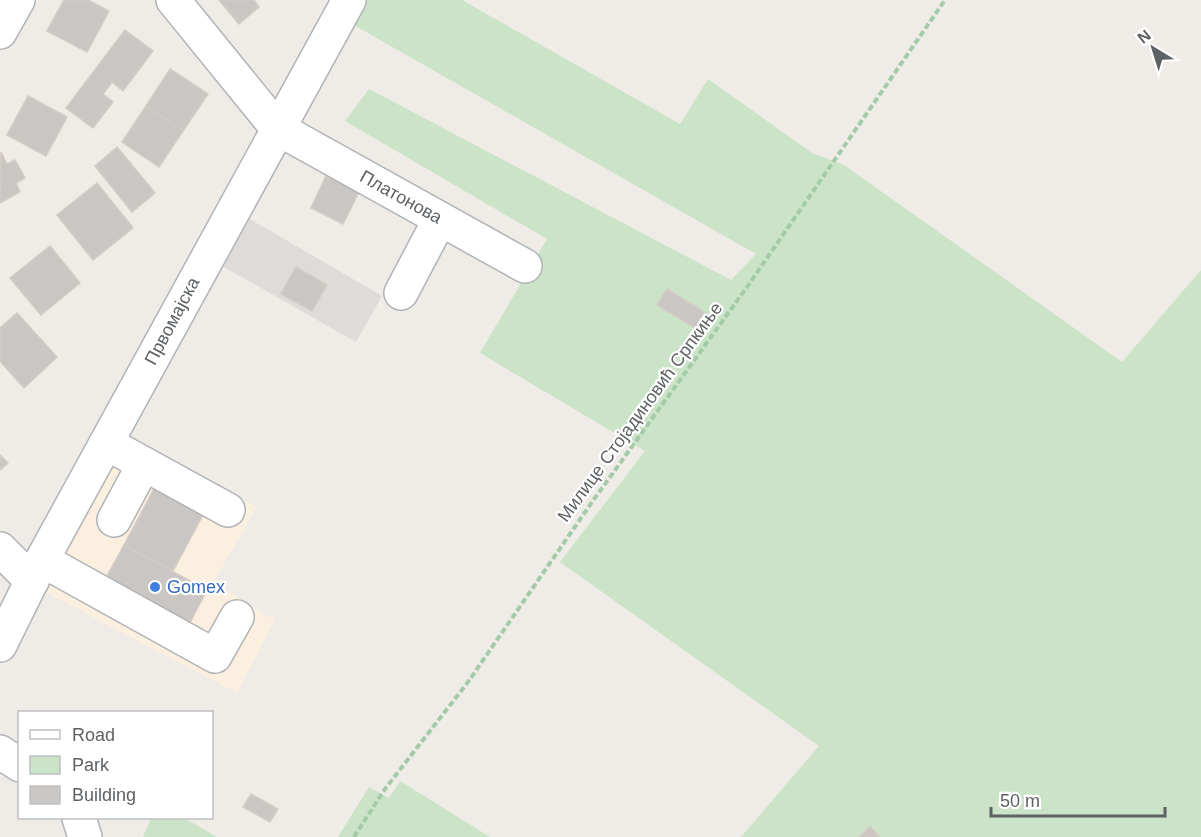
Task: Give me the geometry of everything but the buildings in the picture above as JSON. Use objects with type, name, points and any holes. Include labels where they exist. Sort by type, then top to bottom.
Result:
[{"type":"street","points":[[0,32],[18,0]]},
{"type":"street","points":[[172,0],[277,128]]},
{"type":"street","name":"Првомајска","points":[[0,645],[37,570],[349,0]]},
{"type":"street","name":"Платонова","points":[[277,128],[525,266]]},
{"type":"street","points":[[401,293],[440,219]]},
{"type":"street","points":[[106,443],[228,510]]},
{"type":"street","points":[[114,520],[144,464]]},
{"type":"street","points":[[0,549],[37,570],[214,656],[237,617]]},
{"type":"street","points":[[0,752],[18,764]]},
{"type":"street","points":[[79,819],[85,837]]},
{"type":"path","name":"Милице Стојадиновић Српкиње","points":[[354,837],[386,789],[468,682],[592,502],[747,287],[945,0]]},
{"type":"shaded area","points":[[243,215],[382,296],[356,342],[217,263]]},
{"type":"shaded area","points":[[120,432],[257,507],[213,583],[275,620],[237,693],[37,588]]},
{"type":"green space","points":[[363,0],[462,0],[680,124],[708,79],[812,153],[844,165],[1122,362],[1201,270],[1201,837],[741,837],[819,746],[560,562],[645,451],[480,353],[547,239],[345,121],[369,89],[731,280],[756,254],[352,24]]},
{"type":"green space","points":[[400,781],[490,837],[338,837],[369,787],[389,798]]},
{"type":"green space","points":[[151,819],[186,819],[217,837],[143,837]]},
{"type":"place","name":"Gomex","points":[[155,587]]}]
